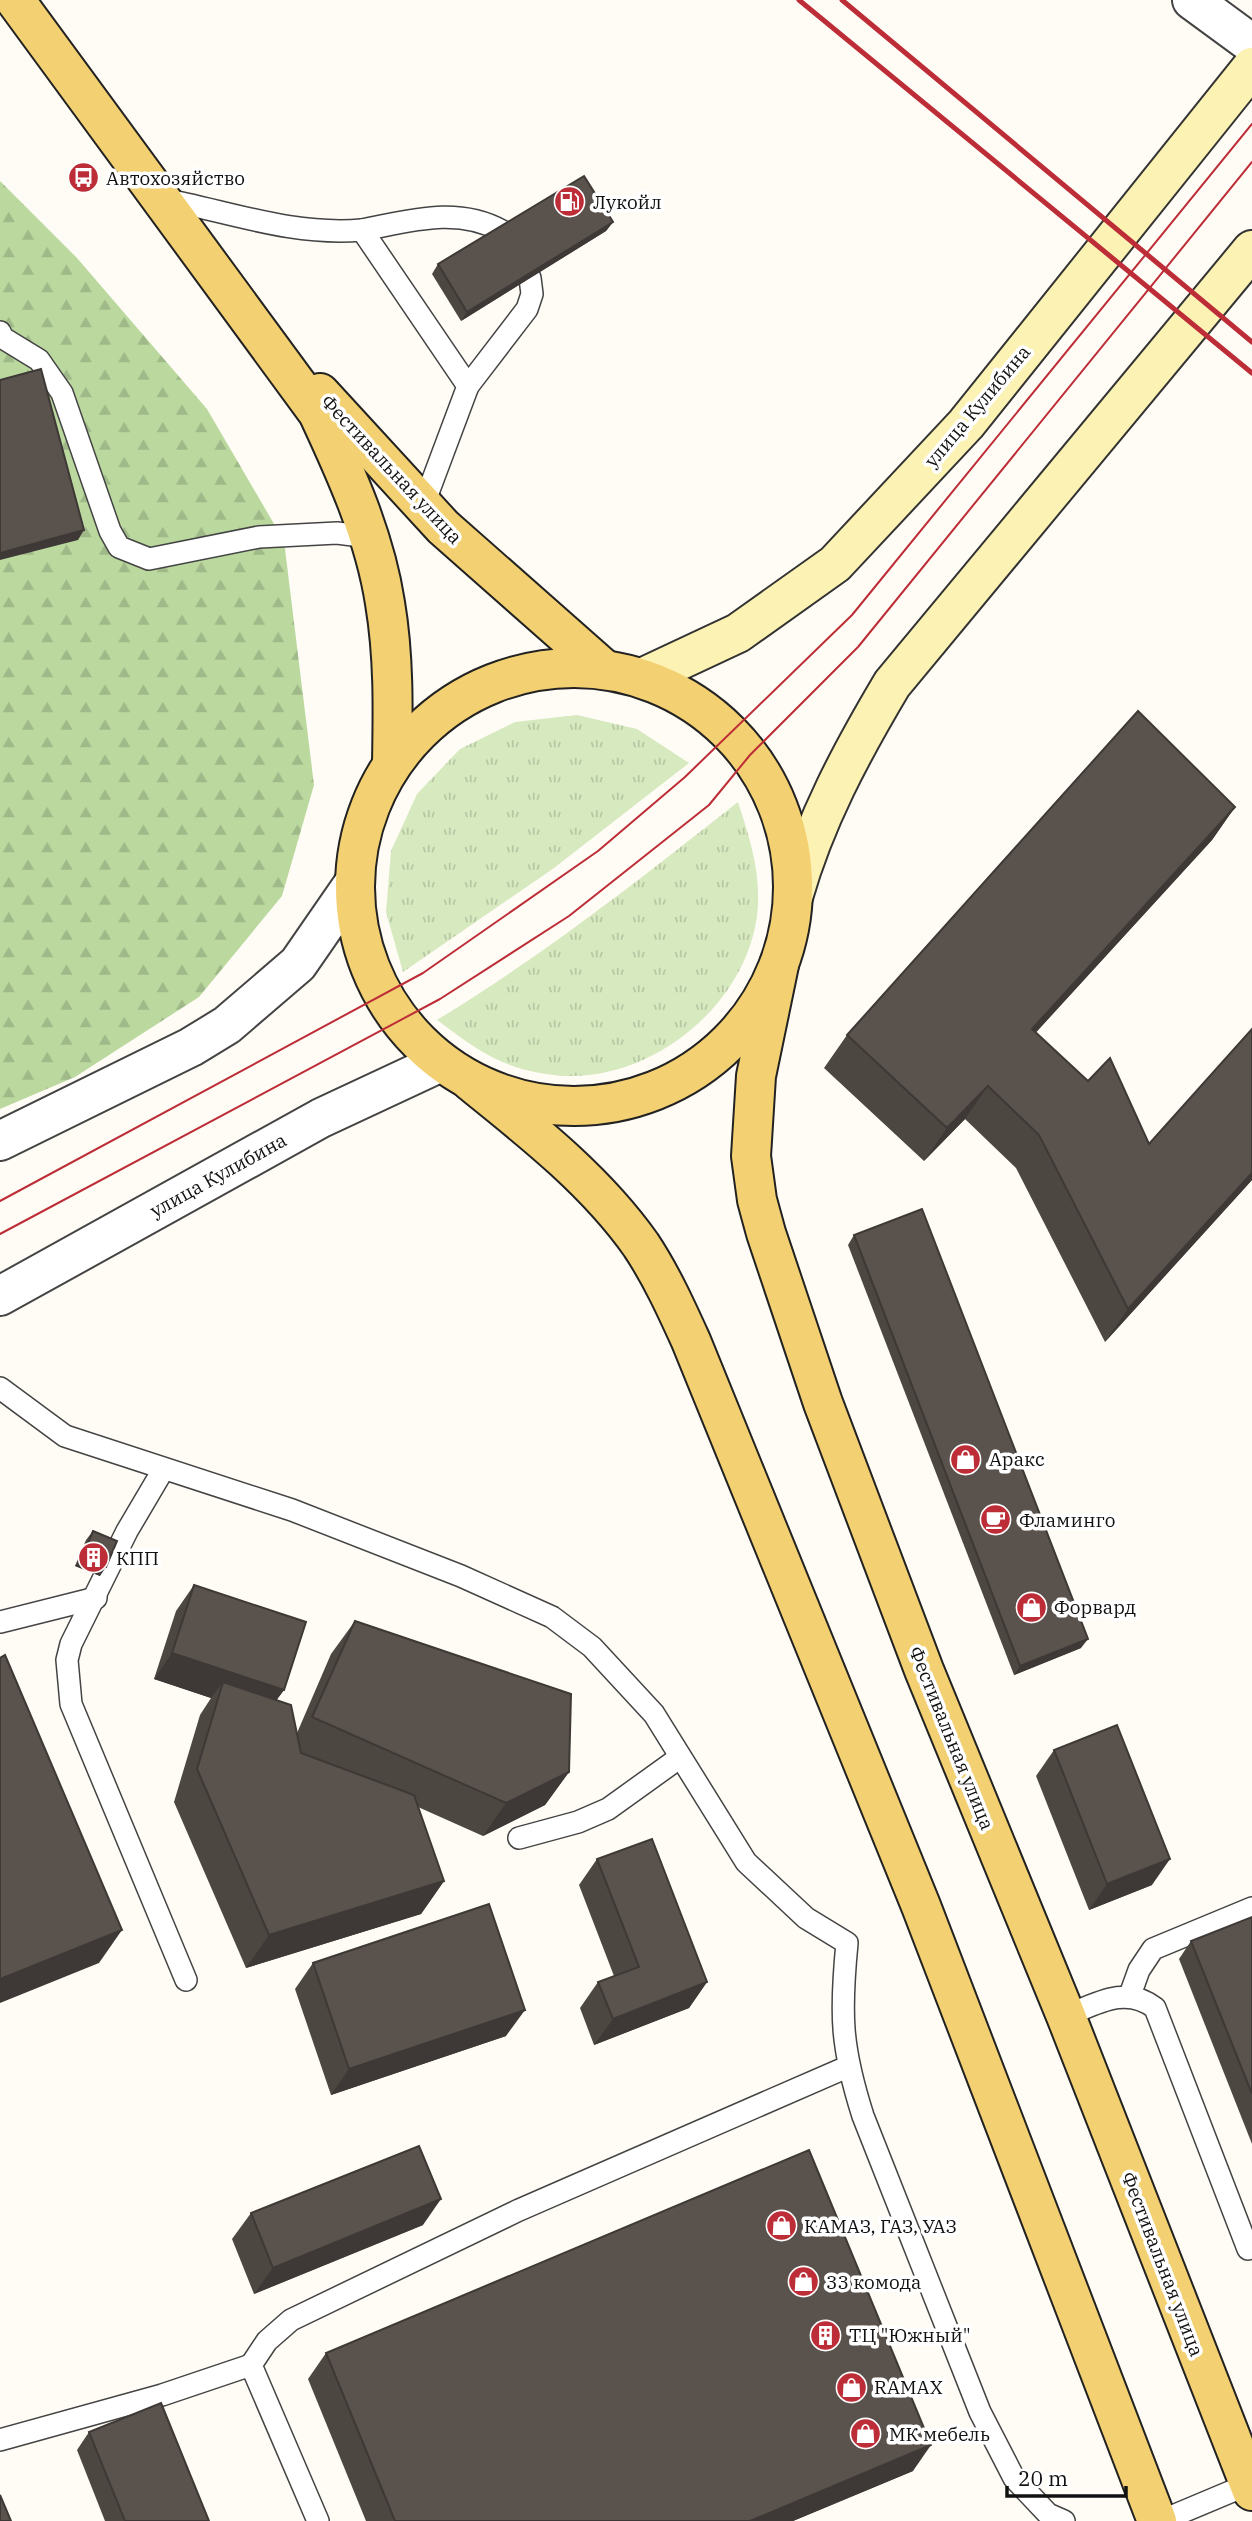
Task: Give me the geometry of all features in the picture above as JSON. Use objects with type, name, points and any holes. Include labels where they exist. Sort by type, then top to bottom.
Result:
[{"type":"main road","name":"Фестивальная улица","points":[[15,0],[318,412],[346,474],[369,537],[385,601],[392,662],[392,763]]},
{"type":"main road","name":"улица Кулибина","points":[[644,677],[738,633],[835,564],[966,424],[1252,67]]},
{"type":"main road","points":[[793,897],[820,818],[849,757],[892,684],[1252,250]]},
{"type":"main road","name":"Фестивальная улица","points":[[249,317],[423,506],[502,582],[604,670]]},
{"type":"main road","points":[[456,1072],[525,1101],[581,1106],[617,1102],[657,1090],[697,1069],[732,1038],[757,1009],[779,965],[791,919],[791,858],[782,818],[766,781],[750,755],[725,728],[695,704],[644,677],[604,670],[557,668],[531,671],[484,686],[459,699],[425,725],[392,763],[384,773],[366,814],[357,848],[354,884],[361,944],[370,972],[399,1020],[456,1072],[533,1132],[600,1196],[641,1245],[666,1288],[691,1341],[921,1906],[1159,2521]]},
{"type":"main road","name":"Фестивальная улица","points":[[779,965],[756,1076],[751,1156],[760,1211],[823,1403],[924,1670],[1066,2016],[1251,2488]]},
{"type":"street","points":[[1192,0],[1252,44]]},
{"type":"street","points":[[0,1141],[191,1046],[227,1025],[298,964],[354,884]]},
{"type":"street","name":"улица Кулибина","points":[[0,1296],[321,1118],[456,1072]]},
{"type":"lane","points":[[163,199],[219,210],[284,228],[327,233],[458,216],[484,221],[502,231]]},
{"type":"lane","points":[[362,230],[468,386]]},
{"type":"lane","points":[[423,506],[468,386],[527,309],[532,294],[530,278]]},
{"type":"lane","points":[[0,332],[3,338],[39,360],[62,393],[110,531],[119,547],[149,559],[260,537],[337,533],[369,537]]},
{"type":"lane","points":[[0,1388],[65,1436],[292,1510],[461,1576],[552,1617],[592,1647],[627,1682],[654,1714],[746,1862],[806,1918],[847,1943],[841,2025],[847,2067],[863,2116],[980,2412],[1014,2478],[1048,2514],[1064,2521]]},
{"type":"lane","points":[[163,1470],[127,1531],[96,1598],[79,1624],[67,1660],[71,1704],[186,1980]]},
{"type":"lane","points":[[0,1622],[96,1598]]},
{"type":"lane","points":[[519,1838],[578,1822],[608,1809],[679,1758]]},
{"type":"lane","points":[[1130,1996],[1139,1970],[1153,1949],[1252,1908]]},
{"type":"lane","points":[[1066,2016],[1110,1998],[1130,1996],[1144,1999],[1160,2017],[1248,2249]]},
{"type":"lane","points":[[0,2440],[162,2395],[251,2365],[267,2341],[291,2320],[519,2210],[847,2067]]},
{"type":"lane","points":[[251,2365],[318,2521]]},
{"type":"lane","points":[[1159,2521],[1251,2488]]},
{"type":"green space","points":[[0,181],[77,258],[207,409],[284,541],[314,785],[282,896],[199,997],[75,1077],[0,1109]]},
{"type":"green space","points":[[577,715],[637,729],[689,763],[554,868],[403,972],[386,912],[391,851],[417,794],[460,749],[515,722]]},
{"type":"green space","points":[[738,802],[751,844],[756,872],[757,916],[748,951],[731,984],[708,1014],[680,1038],[648,1058],[613,1071],[577,1076],[540,1073],[497,1060],[437,1020],[554,943]]},
{"type":"building","points":[[584,176],[613,222],[467,312],[438,264]]},
{"type":"building","points":[[41,369],[84,530],[0,553],[0,380]]},
{"type":"building","points":[[1138,711],[1235,807],[1032,1029],[1088,1081],[1110,1058],[1149,1144],[1252,1029],[1252,1173],[1128,1309],[1039,1135],[988,1086],[947,1128],[847,1035]]},
{"type":"building","points":[[922,1209],[1088,1639],[1020,1666],[854,1235]]},
{"type":"building","points":[[93,1531],[117,1541],[106,1567],[82,1557]]},
{"type":"building","points":[[194,1585],[306,1622],[284,1690],[172,1653]]},
{"type":"building","points":[[355,1621],[571,1694],[569,1772],[506,1803],[312,1717]]},
{"type":"building","points":[[5,1655],[122,1930],[0,1979],[0,1658]]},
{"type":"building","points":[[223,1682],[291,1705],[301,1753],[414,1795],[444,1881],[269,1935],[197,1769]]},
{"type":"building","points":[[1117,1725],[1170,1859],[1107,1884],[1054,1750]]},
{"type":"building","points":[[652,1839],[707,1982],[613,2019],[598,1982],[639,1967],[597,1859]]},
{"type":"building","points":[[489,1904],[525,2010],[349,2069],[313,1963]]},
{"type":"building","points":[[1252,1917],[1252,2094],[1191,1941]]},
{"type":"building","points":[[419,2146],[441,2199],[273,2268],[251,2213]]},
{"type":"building","points":[[809,2150],[931,2445],[750,2521],[395,2521],[326,2353]]},
{"type":"building","points":[[161,2403],[209,2521],[125,2521],[89,2432]]},
{"type":"building","points":[[0,2495],[11,2521],[0,2521]]},
{"type":"tram line","points":[[0,1201],[423,973],[598,851],[685,777],[852,615],[1252,124]]},
{"type":"tram line","points":[[0,1234],[440,999],[569,916],[709,805],[750,755],[858,647],[1252,162]]},
{"type":"railway","points":[[799,0],[1252,373]]},
{"type":"railway","points":[[842,0],[1252,342]]},
{"type":"place","name":"Автохозяйство","points":[[83,178]]},
{"type":"place","name":"Лукойл","points":[[570,202]]},
{"type":"place","name":"Аракс","points":[[966,1459]]},
{"type":"place","name":"Фламинго","points":[[996,1520]]},
{"type":"place","name":"КПП","points":[[93,1558]]},
{"type":"place","name":"Форвард","points":[[1031,1607]]},
{"type":"place","name":"КАМАЗ, ГАЗ, УАЗ","points":[[781,2226]]},
{"type":"place","name":"33 комода","points":[[803,2282]]},
{"type":"place","name":"ТЦ \"Южный\"","points":[[826,2335]]},
{"type":"place","name":"RAMAX","points":[[851,2387]]},
{"type":"place","name":"МК мебель","points":[[866,2434]]}]
